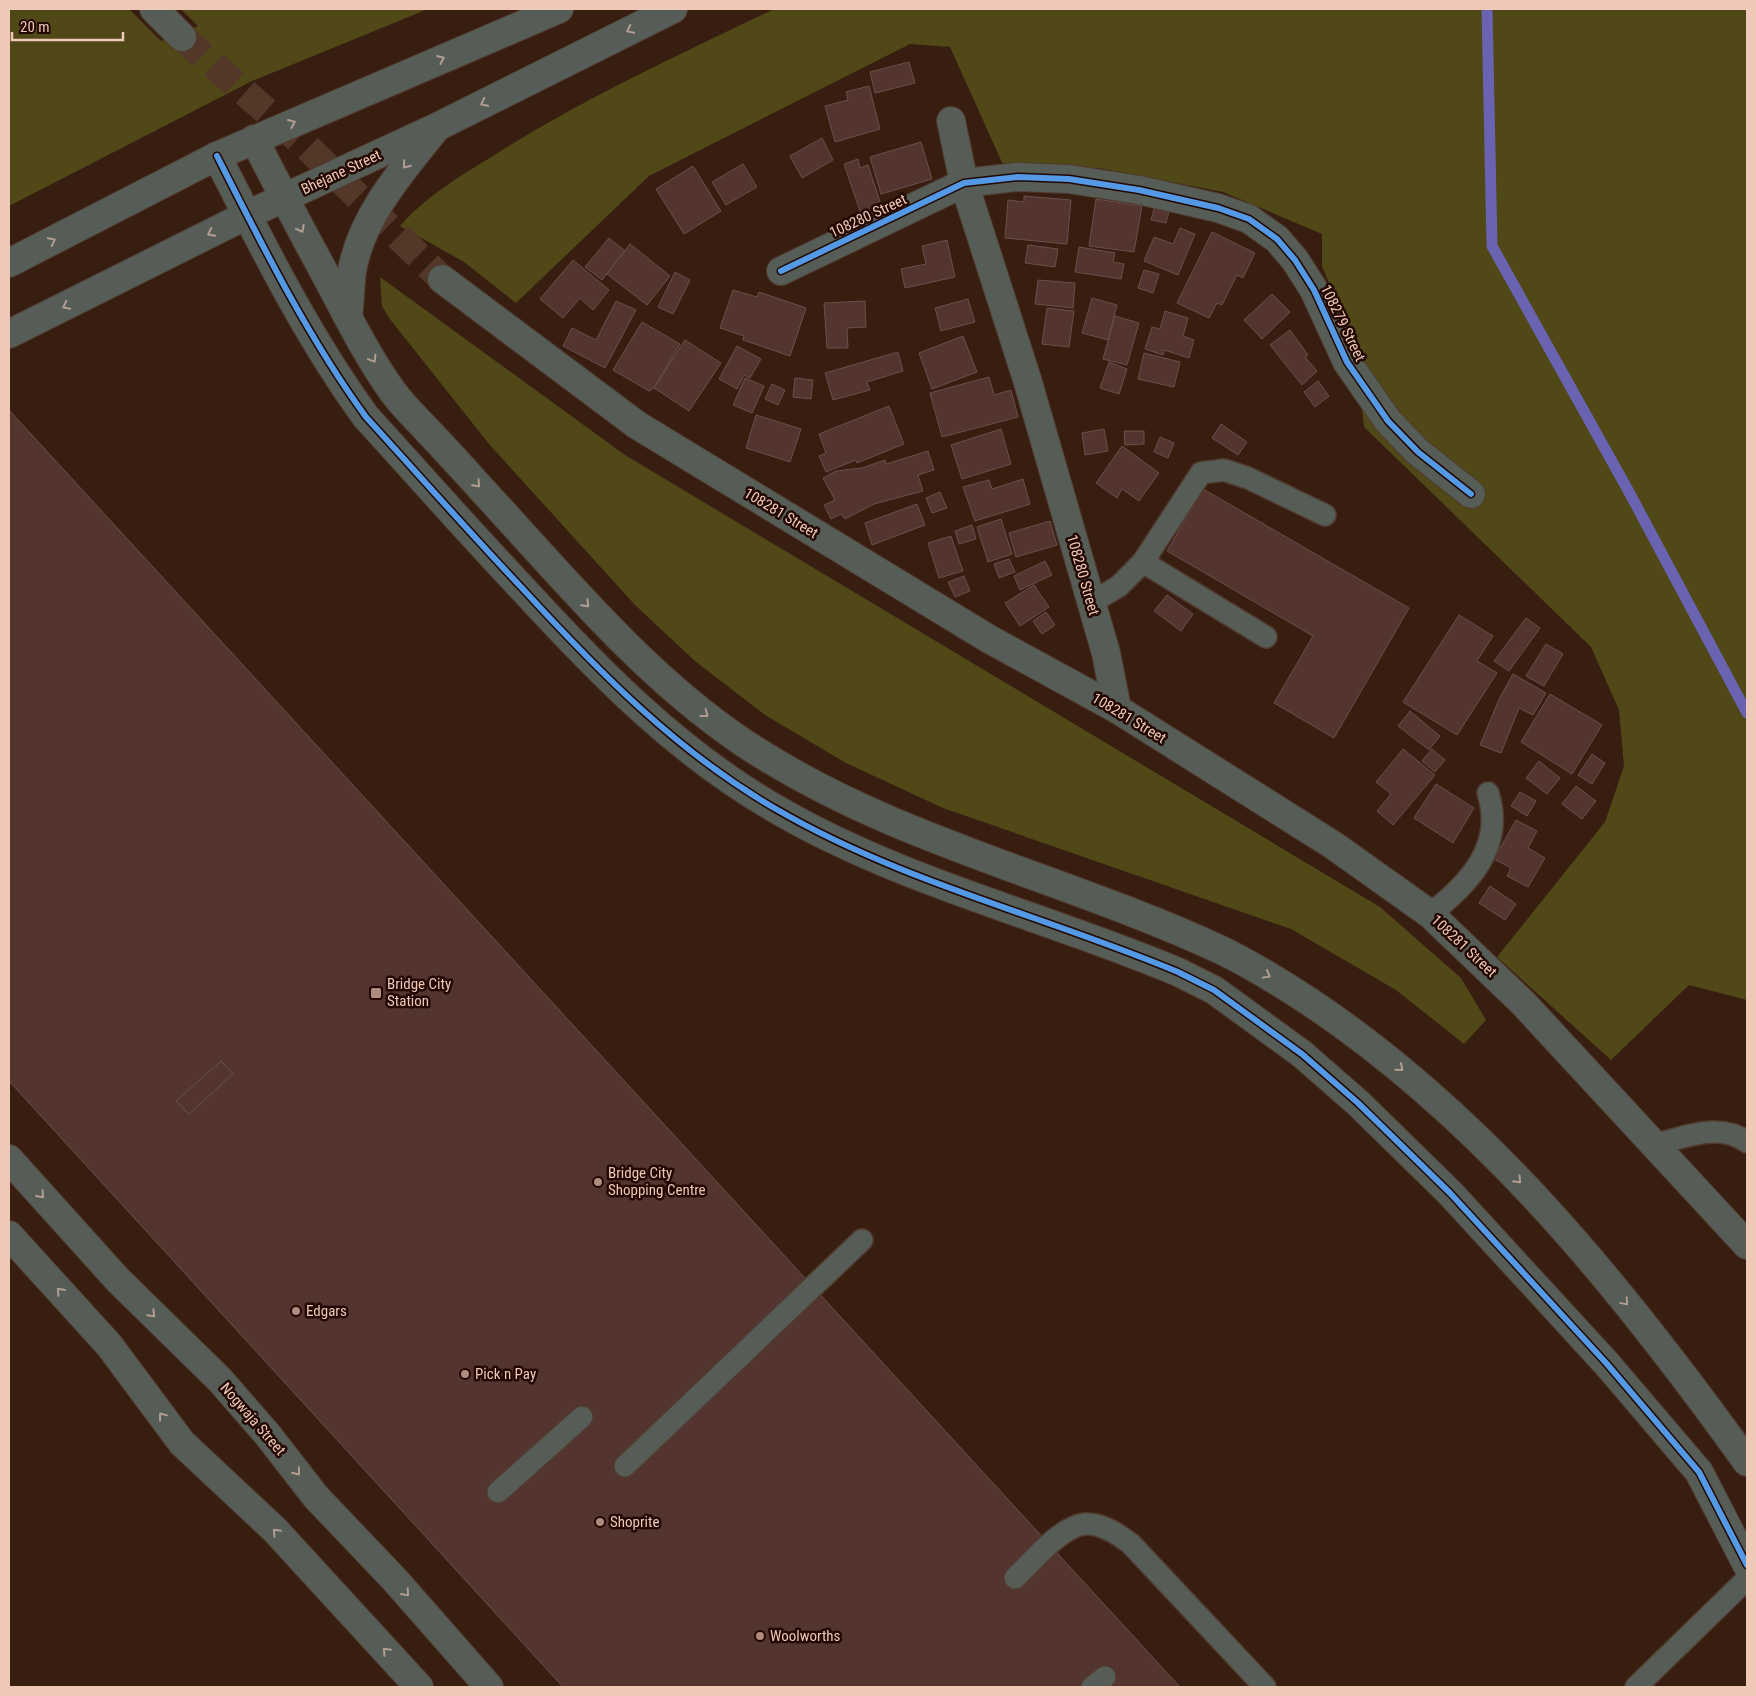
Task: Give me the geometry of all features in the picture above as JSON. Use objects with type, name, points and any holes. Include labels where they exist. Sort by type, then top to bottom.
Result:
[{"type":"street","points":[[154,9],[182,37]]},
{"type":"street","points":[[9,263],[217,156],[559,9]]},
{"type":"street","name":"Bhejane Street","points":[[9,334],[247,215],[437,127],[674,9]]},
{"type":"street","name":"108280 Street","points":[[951,121],[964,183],[1027,379],[1106,653],[1117,709]]},
{"type":"street","points":[[348,317],[352,270],[360,243],[380,202],[437,127]]},
{"type":"street","points":[[254,139],[348,317],[394,394],[591,608],[648,666],[688,702],[738,739],[794,774],[851,805],[948,845],[1103,900],[1224,952],[1282,984],[1348,1027],[1397,1066],[1473,1132],[1566,1232],[1659,1343],[1747,1462]]},
{"type":"street","points":[[217,156],[247,215],[336,375],[366,417],[572,643],[623,695],[670,737],[721,774],[792,818],[834,840],[894,866],[1178,972],[1214,990],[1302,1054],[1358,1103],[1450,1193],[1607,1364],[1699,1472],[1747,1565]]},
{"type":"street","name":"108279 Street","points":[[964,183],[1018,177],[1069,178],[1139,190],[1218,208],[1249,219],[1277,239],[1295,260],[1314,290],[1347,362],[1388,421],[1418,452],[1471,494]]},
{"type":"street","name":"108280 Street","points":[[781,271],[964,183]]},
{"type":"street","name":"108281 Street","points":[[442,278],[637,425],[989,639],[1117,709],[1333,845],[1430,914],[1524,1003],[1747,1245]]},
{"type":"street","name":"Nogwaja Street","points":[[9,1159],[118,1280],[220,1380],[267,1434],[316,1497],[395,1580],[488,1687]]},
{"type":"street","points":[[9,1235],[109,1345],[182,1442],[275,1530],[419,1687]]},
{"type":"lane","points":[[1091,603],[1119,586],[1143,562],[1201,474],[1224,470],[1325,515]]},
{"type":"lane","points":[[1143,562],[1266,637]]},
{"type":"lane","points":[[1430,914],[1465,886],[1483,858],[1492,827],[1492,804],[1488,793]]},
{"type":"lane","points":[[1655,1145],[1700,1133],[1715,1132],[1727,1133],[1747,1142]]},
{"type":"lane","points":[[625,1466],[862,1240]]},
{"type":"lane","points":[[498,1492],[582,1417]]},
{"type":"lane","points":[[1015,1578],[1058,1537],[1072,1529],[1085,1524],[1116,1532],[1131,1544],[1265,1687]]},
{"type":"lane","points":[[1636,1687],[1747,1579]]},
{"type":"shaded area","points":[[9,9],[129,9],[161,41],[198,26],[181,9],[428,9],[252,81],[9,206]]},
{"type":"shaded area","points":[[774,9],[1747,9],[1747,1000],[1689,985],[1611,1060],[1497,957],[1605,822],[1624,766],[1619,710],[1591,647],[1364,427],[1355,346],[1322,266],[1322,234],[1223,192],[1098,168],[1004,167],[950,47],[910,44],[649,176],[516,303],[464,262],[400,226],[420,206],[468,171],[561,115],[631,78]]},
{"type":"shaded area","points":[[380,277],[625,455],[1380,907],[1461,978],[1486,1020],[1464,1044],[1396,990],[1291,929],[943,808],[846,763],[765,715],[695,661],[635,605],[489,444],[389,318],[382,306]]},
{"type":"building","points":[[909,62],[915,83],[875,93],[870,72]]},
{"type":"building","points":[[869,86],[880,129],[835,142],[825,106],[848,100],[846,92]]},
{"type":"building","points":[[822,138],[833,160],[802,178],[790,156]]},
{"type":"building","points":[[921,142],[932,179],[881,194],[870,157]]},
{"type":"building","points":[[858,159],[860,168],[868,165],[883,211],[862,217],[844,164]]},
{"type":"building","points":[[743,164],[757,187],[726,205],[712,182]]},
{"type":"building","points":[[693,166],[721,211],[684,234],[656,189]]},
{"type":"building","points":[[1024,196],[1071,200],[1067,244],[1005,238],[1008,200],[1024,202]]},
{"type":"building","points":[[1096,199],[1142,206],[1134,252],[1089,246]]},
{"type":"building","points":[[1156,202],[1170,207],[1166,223],[1151,220]]},
{"type":"building","points":[[1180,228],[1195,234],[1178,275],[1144,261],[1154,237],[1173,244]]},
{"type":"building","points":[[1212,232],[1255,253],[1243,278],[1237,275],[1222,305],[1217,303],[1209,318],[1177,303]]},
{"type":"building","points":[[609,238],[625,251],[602,280],[585,267]]},
{"type":"building","points":[[947,240],[955,277],[905,288],[901,269],[926,264],[922,246]]},
{"type":"building","points":[[630,244],[670,276],[647,305],[607,274]]},
{"type":"building","points":[[1028,245],[1058,249],[1055,267],[1025,263]]},
{"type":"building","points":[[1079,247],[1115,253],[1113,262],[1124,264],[1121,279],[1075,272]]},
{"type":"building","points":[[573,260],[609,290],[593,310],[580,298],[563,318],[540,299]]},
{"type":"building","points":[[1144,270],[1159,274],[1153,293],[1138,288]]},
{"type":"building","points":[[675,272],[690,280],[673,314],[658,307]]},
{"type":"building","points":[[1038,280],[1075,283],[1073,308],[1035,304]]},
{"type":"building","points":[[733,290],[757,297],[759,292],[806,308],[790,356],[743,340],[744,336],[720,328]]},
{"type":"building","points":[[1272,294],[1290,312],[1262,339],[1244,320]]},
{"type":"building","points":[[1092,298],[1117,305],[1108,340],[1082,333]]},
{"type":"building","points":[[968,299],[975,322],[941,331],[935,308]]},
{"type":"building","points":[[616,301],[636,310],[605,368],[563,346],[572,328],[596,340]]},
{"type":"building","points":[[865,301],[866,327],[847,328],[848,348],[827,348],[824,303]]},
{"type":"building","points":[[1047,308],[1074,311],[1069,347],[1042,344]]},
{"type":"building","points":[[1165,311],[1188,318],[1183,336],[1194,340],[1189,358],[1164,350],[1163,355],[1145,349],[1152,327],[1160,329]]},
{"type":"building","points":[[1115,316],[1139,323],[1127,365],[1103,359]]},
{"type":"building","points":[[642,322],[680,344],[654,388],[649,391],[613,370]]},
{"type":"building","points":[[1290,330],[1308,355],[1305,357],[1317,371],[1302,385],[1270,345]]},
{"type":"building","points":[[963,336],[977,372],[932,389],[919,353]]},
{"type":"building","points":[[685,340],[721,363],[689,411],[654,388]]},
{"type":"building","points":[[737,346],[761,359],[750,378],[744,375],[737,389],[719,379]]},
{"type":"building","points":[[898,352],[903,371],[867,382],[870,390],[833,400],[825,373]]},
{"type":"building","points":[[1144,353],[1180,362],[1174,387],[1138,379]]},
{"type":"building","points":[[1109,362],[1127,369],[1119,394],[1100,388]]},
{"type":"building","points":[[989,377],[994,395],[1011,390],[1018,417],[942,437],[930,393]]},
{"type":"building","points":[[745,378],[764,386],[752,413],[733,405]]},
{"type":"building","points":[[795,378],[813,380],[811,399],[793,397]]},
{"type":"building","points":[[1318,381],[1329,396],[1315,407],[1304,392]]},
{"type":"building","points":[[772,384],[785,390],[778,405],[765,399]]},
{"type":"building","points":[[889,406],[904,444],[857,463],[856,460],[826,472],[819,456],[826,453],[819,434]]},
{"type":"building","points":[[9,410],[1180,1687],[563,1687],[9,1081]]},
{"type":"building","points":[[756,415],[801,429],[790,462],[746,448]]},
{"type":"building","points":[[1221,424],[1247,442],[1238,455],[1212,438]]},
{"type":"building","points":[[1001,429],[1011,464],[962,479],[951,445]]},
{"type":"building","points":[[1104,429],[1108,451],[1085,455],[1082,433]]},
{"type":"building","points":[[1124,431],[1144,431],[1144,444],[1125,445]]},
{"type":"building","points":[[1160,437],[1174,443],[1168,458],[1154,452]]},
{"type":"building","points":[[1122,446],[1159,473],[1139,501],[1122,489],[1117,498],[1096,483]]},
{"type":"building","points":[[928,451],[934,470],[918,475],[923,491],[874,504],[845,519],[841,514],[831,519],[824,505],[835,500],[823,478],[836,471],[862,468],[885,460],[886,464]]},
{"type":"building","points":[[1023,479],[1030,504],[975,521],[963,487],[989,480],[992,489]]},
{"type":"building","points":[[1203,489],[1409,608],[1334,738],[1274,703],[1313,636],[1167,551]]},
{"type":"building","points":[[940,492],[947,508],[932,513],[926,498]]},
{"type":"building","points":[[917,504],[925,525],[872,545],[865,523]]},
{"type":"building","points":[[1001,519],[1012,554],[988,562],[977,527]]},
{"type":"building","points":[[1050,521],[1057,545],[1016,557],[1009,533]]},
{"type":"building","points":[[972,525],[976,539],[959,544],[955,531]]},
{"type":"building","points":[[951,536],[963,571],[939,578],[928,543]]},
{"type":"building","points":[[1009,559],[1015,572],[999,578],[994,564]]},
{"type":"building","points":[[1045,561],[1052,575],[1020,590],[1014,576]]},
{"type":"building","points":[[964,576],[970,591],[955,597],[948,582]]},
{"type":"building","points":[[1034,585],[1049,607],[1020,626],[1005,603]]},
{"type":"building","points":[[1167,595],[1193,614],[1181,631],[1154,611]]},
{"type":"building","points":[[1046,612],[1055,625],[1042,634],[1033,621]]},
{"type":"building","points":[[1459,615],[1493,636],[1477,661],[1497,673],[1457,735],[1403,702]]},
{"type":"building","points":[[1526,618],[1540,628],[1509,671],[1494,661]]},
{"type":"building","points":[[1546,644],[1563,654],[1544,686],[1526,676]]},
{"type":"building","points":[[1513,674],[1546,693],[1533,715],[1519,708],[1501,753],[1480,745],[1500,697]]},
{"type":"building","points":[[1550,694],[1602,725],[1572,774],[1521,742]]},
{"type":"building","points":[[1410,711],[1440,736],[1429,750],[1398,726]]},
{"type":"building","points":[[1403,749],[1435,775],[1393,825],[1377,811],[1391,794],[1376,782]]},
{"type":"building","points":[[1432,749],[1445,760],[1435,772],[1422,761]]},
{"type":"building","points":[[1592,754],[1605,763],[1592,784],[1578,775]]},
{"type":"building","points":[[1539,761],[1560,778],[1547,794],[1526,778]]},
{"type":"building","points":[[1436,784],[1474,808],[1453,843],[1414,818]]},
{"type":"building","points":[[1576,786],[1596,801],[1582,819],[1562,804]]},
{"type":"building","points":[[1520,792],[1536,801],[1527,816],[1511,806]]},
{"type":"building","points":[[1516,820],[1537,831],[1528,848],[1545,858],[1528,887],[1507,876],[1511,868],[1494,859]]},
{"type":"building","points":[[1490,886],[1516,904],[1505,920],[1479,903]]},
{"type":"building","points":[[221,1061],[233,1074],[189,1114],[176,1101]]},
{"type":"waterway","points":[[1487,9],[1492,246],[1629,492],[1747,713]]},
{"type":"tunnel","points":[[182,37],[307,147],[442,279]]},
{"type":"cycle path","points":[[217,156],[286,290],[324,355],[366,417],[580,650],[641,709],[672,736],[740,787],[824,835],[923,878],[1077,933],[1178,972],[1214,990],[1302,1054],[1358,1103],[1450,1193],[1607,1364],[1699,1472],[1747,1565]]},
{"type":"cycle path","points":[[781,271],[964,183],[1018,177],[1069,179],[1139,190],[1218,208],[1249,219],[1277,239],[1295,260],[1314,290],[1347,362],[1388,421],[1418,452],[1471,494]]},
{"type":"place","name":"Bridge City Station","points":[[376,993]]},
{"type":"place","name":"Bridge City Shopping Centre","points":[[598,1182]]},
{"type":"place","name":"Edgars","points":[[296,1311]]},
{"type":"place","name":"Pick n Pay","points":[[465,1374]]},
{"type":"place","name":"Shoprite","points":[[600,1522]]},
{"type":"place","name":"Woolworths","points":[[760,1636]]}]
